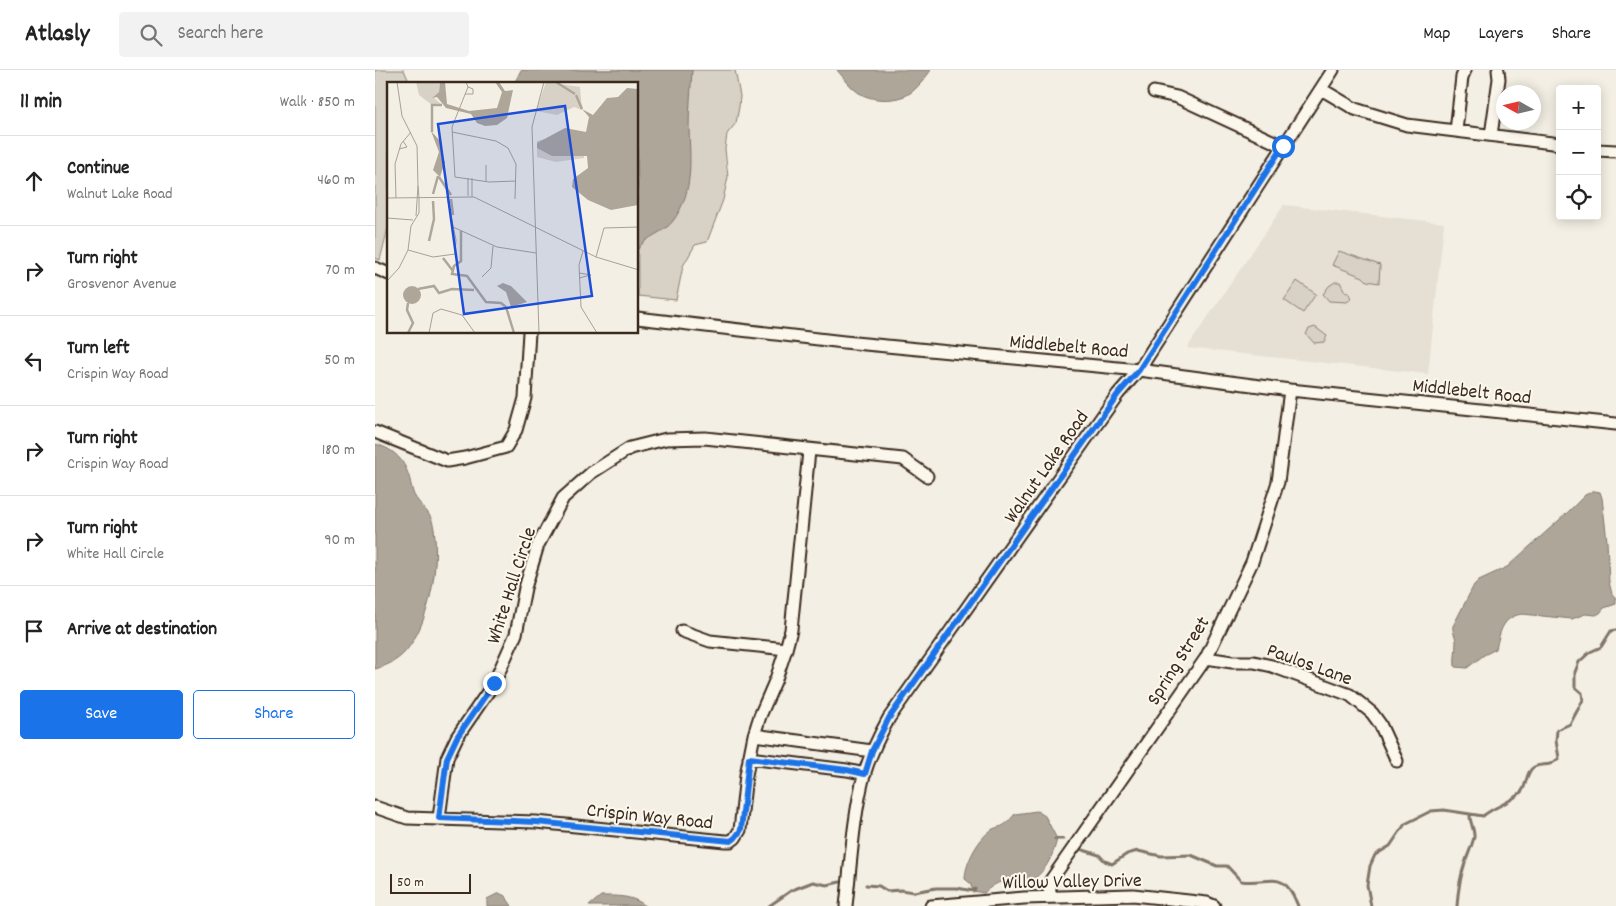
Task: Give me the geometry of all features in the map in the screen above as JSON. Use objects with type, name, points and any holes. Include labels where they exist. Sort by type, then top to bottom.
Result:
[{"type":"street","name":"Walnut Lake Road","points":[[847,906],[858,804],[872,751],[889,718],[1118,394],[1139,370],[1333,70]]},
{"type":"street","points":[[1456,130],[1462,77],[1465,70]]},
{"type":"street","points":[[1491,135],[1499,79],[1498,70]]},
{"type":"street","points":[[1321,89],[1355,109],[1407,125],[1556,143]]},
{"type":"street","points":[[1154,92],[1177,97],[1283,146]]},
{"type":"street","points":[[1601,150],[1616,151]]},
{"type":"street","points":[[375,268],[387,273]]},
{"type":"street","name":"Middlebelt Road","points":[[639,318],[844,342],[1139,370],[1290,390],[1616,424]]},
{"type":"street","points":[[375,432],[447,461],[465,458],[506,446],[516,430],[525,398],[529,334]]},
{"type":"street","name":"Spring Street","points":[[1049,897],[1051,880],[1206,658],[1219,634],[1252,562],[1279,482],[1290,390]]},
{"type":"street","name":"White Hall Circle","points":[[439,818],[447,758],[457,737],[494,683],[516,634],[525,588],[538,545],[563,498],[591,473],[630,448],[666,439],[705,438],[903,460],[927,476]]},
{"type":"street","name":"Crispin Way Road","points":[[375,807],[407,818],[536,822],[731,841],[735,838],[741,830],[749,758],[754,735],[786,649],[791,630],[809,450]]},
{"type":"street","points":[[682,631],[710,641],[786,649]]},
{"type":"street","name":"Paulos Lane","points":[[1206,658],[1233,662],[1254,662],[1272,666],[1350,695],[1372,713],[1380,724],[1397,761]]},
{"type":"street","points":[[754,735],[872,751]]},
{"type":"street","points":[[749,758],[847,770],[865,774]]},
{"type":"street","name":"Willow Valley Drive","points":[[931,906],[1049,897],[1133,895],[1207,903],[1214,906]]},
{"type":"shaded area","points":[[375,70],[404,70],[409,82],[387,82],[387,232],[380,260],[375,258]]},
{"type":"shaded area","points":[[521,70],[692,70],[688,188],[680,210],[673,221],[639,248],[639,82],[515,82]]},
{"type":"shaded area","points":[[556,70],[735,70],[740,96],[739,107],[736,123],[727,134],[725,149],[728,177],[723,200],[707,242],[695,245],[683,266],[676,300],[639,296],[639,82],[625,82]]},
{"type":"shaded area","points":[[837,70],[931,70],[920,84],[907,95],[886,100],[872,98],[859,93]]},
{"type":"shaded area","points":[[1284,205],[1444,223],[1428,374],[1187,348]]},
{"type":"shaded area","points":[[1339,251],[1380,265],[1379,283],[1367,281],[1363,277],[1332,265]]},
{"type":"shaded area","points":[[1297,281],[1316,294],[1303,313],[1284,300]]},
{"type":"shaded area","points":[[1335,282],[1340,282],[1345,292],[1349,293],[1351,299],[1347,302],[1329,301],[1323,294]]},
{"type":"shaded area","points":[[1315,327],[1327,336],[1324,342],[1314,343],[1306,334],[1309,329]]},
{"type":"shaded area","points":[[375,444],[394,453],[405,467],[414,495],[432,519],[436,555],[427,609],[414,640],[398,658],[387,665],[375,669]]},
{"type":"shaded area","points":[[1594,491],[1600,492],[1602,498],[1609,582],[1612,594],[1616,598],[1616,604],[1604,608],[1596,615],[1585,614],[1572,619],[1522,614],[1515,616],[1510,618],[1503,626],[1496,649],[1484,655],[1467,668],[1455,667],[1456,642],[1453,626],[1474,585],[1479,580],[1507,567],[1585,495]]},
{"type":"shaded area","points":[[1037,811],[1045,816],[1057,839],[1050,859],[1043,870],[1027,883],[1010,880],[994,885],[984,893],[973,891],[970,883],[965,879],[967,866],[978,844],[988,833],[1005,824],[1015,814]]},
{"type":"shaded area","points":[[499,893],[505,896],[512,906],[487,906],[487,899]]},
{"type":"shaded area","points":[[601,896],[630,898],[646,906],[589,906]]},
{"type":"waterway","points":[[1371,906],[1367,885],[1370,866],[1375,855],[1390,846],[1405,824],[1431,811],[1444,810],[1483,816],[1513,799],[1522,791],[1531,769],[1552,763],[1559,758],[1556,741],[1557,730],[1570,724],[1583,700],[1582,693],[1575,687],[1575,672],[1579,662],[1590,652],[1601,647],[1611,631],[1616,630]]},
{"type":"waterway","points":[[1457,906],[1462,874],[1474,837],[1470,814]]},
{"type":"waterway","points":[[1055,839],[1063,839]]},
{"type":"waterway","points":[[1080,849],[1099,855],[1105,861],[1112,864],[1127,854],[1138,851],[1161,856],[1191,855],[1217,866],[1227,866],[1241,881],[1275,880],[1281,882],[1287,886],[1298,906]]},
{"type":"waterway","points":[[769,906],[792,890],[813,882],[827,885],[840,882]]},
{"type":"waterway","points":[[866,885],[879,886],[887,891],[901,890],[914,892],[936,888],[957,888],[973,891],[975,889]]},
{"type":"route","points":[[494,683],[457,737],[447,758],[441,791],[439,818],[536,822],[731,841],[741,830],[749,758],[847,770],[865,774],[879,736],[910,686],[924,669],[1118,394],[1139,370],[1283,146]]}]
